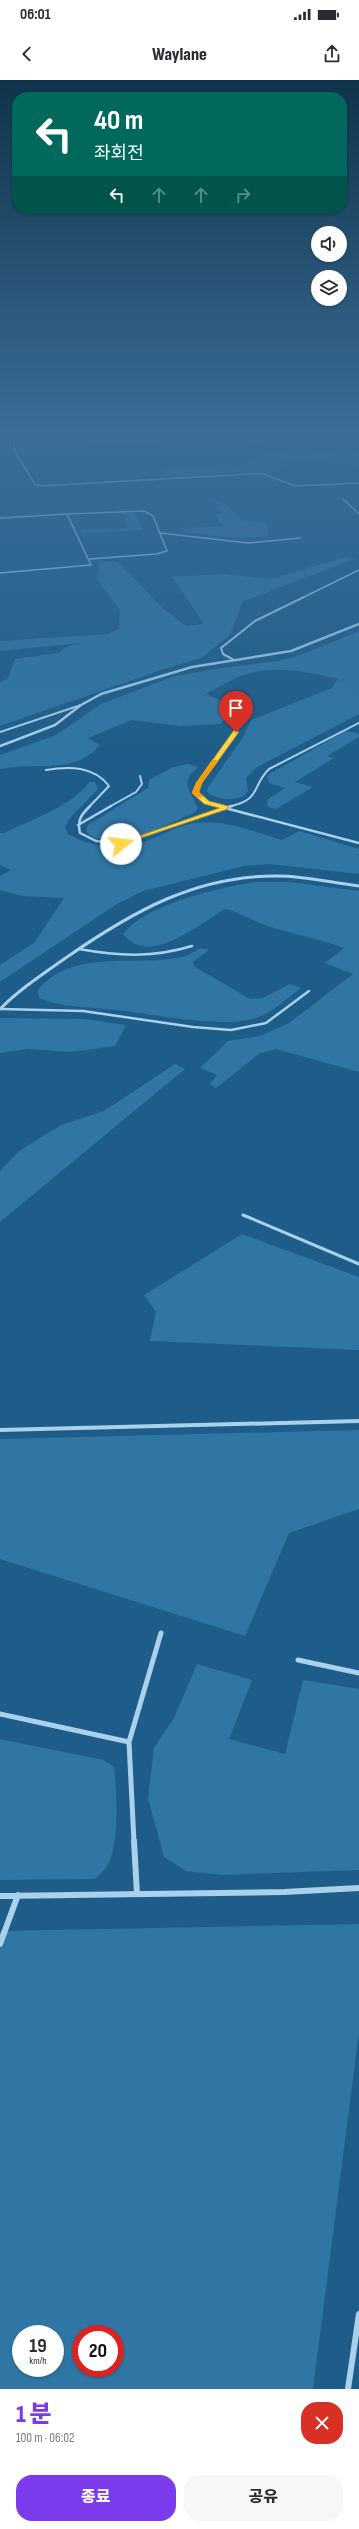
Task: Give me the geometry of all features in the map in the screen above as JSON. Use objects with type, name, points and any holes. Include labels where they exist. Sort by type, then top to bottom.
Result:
[{"type":"street","points":[[0,746],[55,725],[81,705],[101,694],[192,667],[290,651],[359,624]]},
{"type":"street","points":[[1,1009],[18,991],[79,949],[137,912],[183,892],[233,880],[278,876],[359,886]]},
{"type":"street","points":[[137,1894],[129,1742],[161,1633]]},
{"type":"street","points":[[298,1660],[359,1673]]},
{"type":"street","points":[[0,1714],[129,1742]]},
{"type":"street","points":[[0,1896],[359,1888]]},
{"type":"street","points":[[0,1944],[18,1895]]},
{"type":"street","points":[[348,2389],[359,2314]]},
{"type":"lane","points":[[0,573],[86,567],[91,565],[90,559],[81,541]]},
{"type":"lane","points":[[90,559],[156,554],[167,551],[163,541]]},
{"type":"lane","points":[[232,541],[244,542],[279,541]]},
{"type":"lane","points":[[234,660],[223,654],[221,648],[255,621],[359,570]]},
{"type":"lane","points":[[0,732],[81,705]]},
{"type":"lane","points":[[245,719],[199,783],[195,793],[206,803],[359,843]]},
{"type":"lane","points":[[46,770],[57,768],[77,769],[95,773],[106,779],[109,786],[80,817],[78,825],[80,833],[96,841],[121,844],[250,799],[259,787],[260,778],[269,769],[359,723]]},
{"type":"lane","points":[[78,825],[136,792],[142,784],[140,776]]},
{"type":"lane","points":[[79,949],[116,955],[148,956],[169,954],[192,946]]},
{"type":"lane","points":[[1,1009],[83,1011],[193,1027],[231,1030],[266,1023],[309,991]]},
{"type":"lane","points":[[243,1216],[359,1264]]},
{"type":"lane","points":[[0,1430],[359,1421]]},
{"type":"shaded area","points":[[345,557],[355,559],[243,601],[230,635],[201,658],[167,668],[0,726],[0,683],[8,678],[15,659],[59,653],[64,648],[80,643],[0,651],[0,641],[107,634],[119,629],[120,610],[97,580],[99,561],[117,562],[164,609],[186,626],[204,624],[172,577],[222,574],[272,579]]},
{"type":"shaded area","points":[[359,631],[359,714],[257,767],[246,778],[248,791],[244,796],[234,799],[225,799],[216,797],[207,792],[208,787],[242,739],[251,720],[332,688],[338,679],[293,670],[270,670],[247,674],[231,680],[206,694],[238,708],[220,724],[180,726],[131,720],[88,738],[100,745],[89,755],[78,761],[53,766],[14,767],[0,769],[0,755],[56,735],[101,704],[172,677],[208,670],[278,661],[301,655]]},
{"type":"shaded area","points":[[346,731],[358,733],[359,737],[327,756],[334,758],[295,782],[313,787],[276,809],[268,807],[267,800],[285,788],[269,783],[267,778],[269,774]]},
{"type":"shaded area","points":[[188,764],[198,767],[192,773],[188,782],[189,791],[198,808],[194,813],[156,830],[129,839],[115,841],[102,840],[89,835],[86,830],[88,825],[148,788],[149,780],[173,767]]},
{"type":"shaded area","points":[[89,782],[95,782],[98,789],[69,819],[65,827],[68,834],[80,840],[103,846],[126,846],[149,840],[187,825],[207,822],[239,827],[282,840],[299,831],[359,849],[359,874],[270,864],[244,866],[143,891],[117,904],[0,982],[0,965],[34,943],[64,898],[22,896],[0,890],[0,876],[11,870],[0,865],[0,833],[4,833],[50,812],[73,798],[83,790]]},
{"type":"shaded area","points":[[254,882],[289,882],[359,891],[359,1072],[276,1049],[260,1053],[216,1088],[210,1084],[217,1075],[200,1068],[228,1041],[260,1036],[289,1023],[353,974],[325,963],[344,948],[265,925],[236,912],[225,909],[174,940],[160,945],[146,947],[134,943],[123,934],[134,923],[165,906],[203,893]]},
{"type":"shaded area","points":[[201,948],[209,950],[193,962],[195,967],[250,999],[263,998],[290,984],[301,988],[274,1009],[262,1016],[242,1021],[225,1022],[187,1020],[117,1010],[57,1004],[39,998],[38,990],[52,977],[68,969],[86,964],[106,962],[164,960],[189,955]]},
{"type":"shaded area","points":[[0,1018],[85,1019],[126,1025],[115,1046],[71,1052],[27,1049],[0,1053]]},
{"type":"shaded area","points":[[175,1064],[185,1069],[0,1222],[0,1171],[19,1151],[61,1125],[104,1111]]},
{"type":"shaded area","points":[[242,1234],[359,1277],[359,1350],[150,1341],[156,1312],[144,1295]]},
{"type":"shaded area","points":[[359,1430],[359,1509],[289,1533],[245,1636],[0,1559],[0,1439]]},
{"type":"shaded area","points":[[197,1664],[252,1680],[229,1739],[285,1754],[303,1680],[359,1689],[359,1870],[222,1875],[186,1871],[164,1857],[148,1798],[154,1748],[174,1718]]},
{"type":"shaded area","points":[[0,1739],[103,1760],[114,1767],[116,1819],[114,1847],[106,1868],[95,1879],[0,1880]]},
{"type":"shaded area","points":[[359,1924],[359,2032],[313,2389],[0,2389],[0,1931]]},
{"type":"slow traffic","points":[[200,797],[195,793],[199,783],[215,761]]},
{"type":"route","points":[[121,844],[137,840],[226,808],[206,803],[195,793],[199,783],[236,732]]}]
